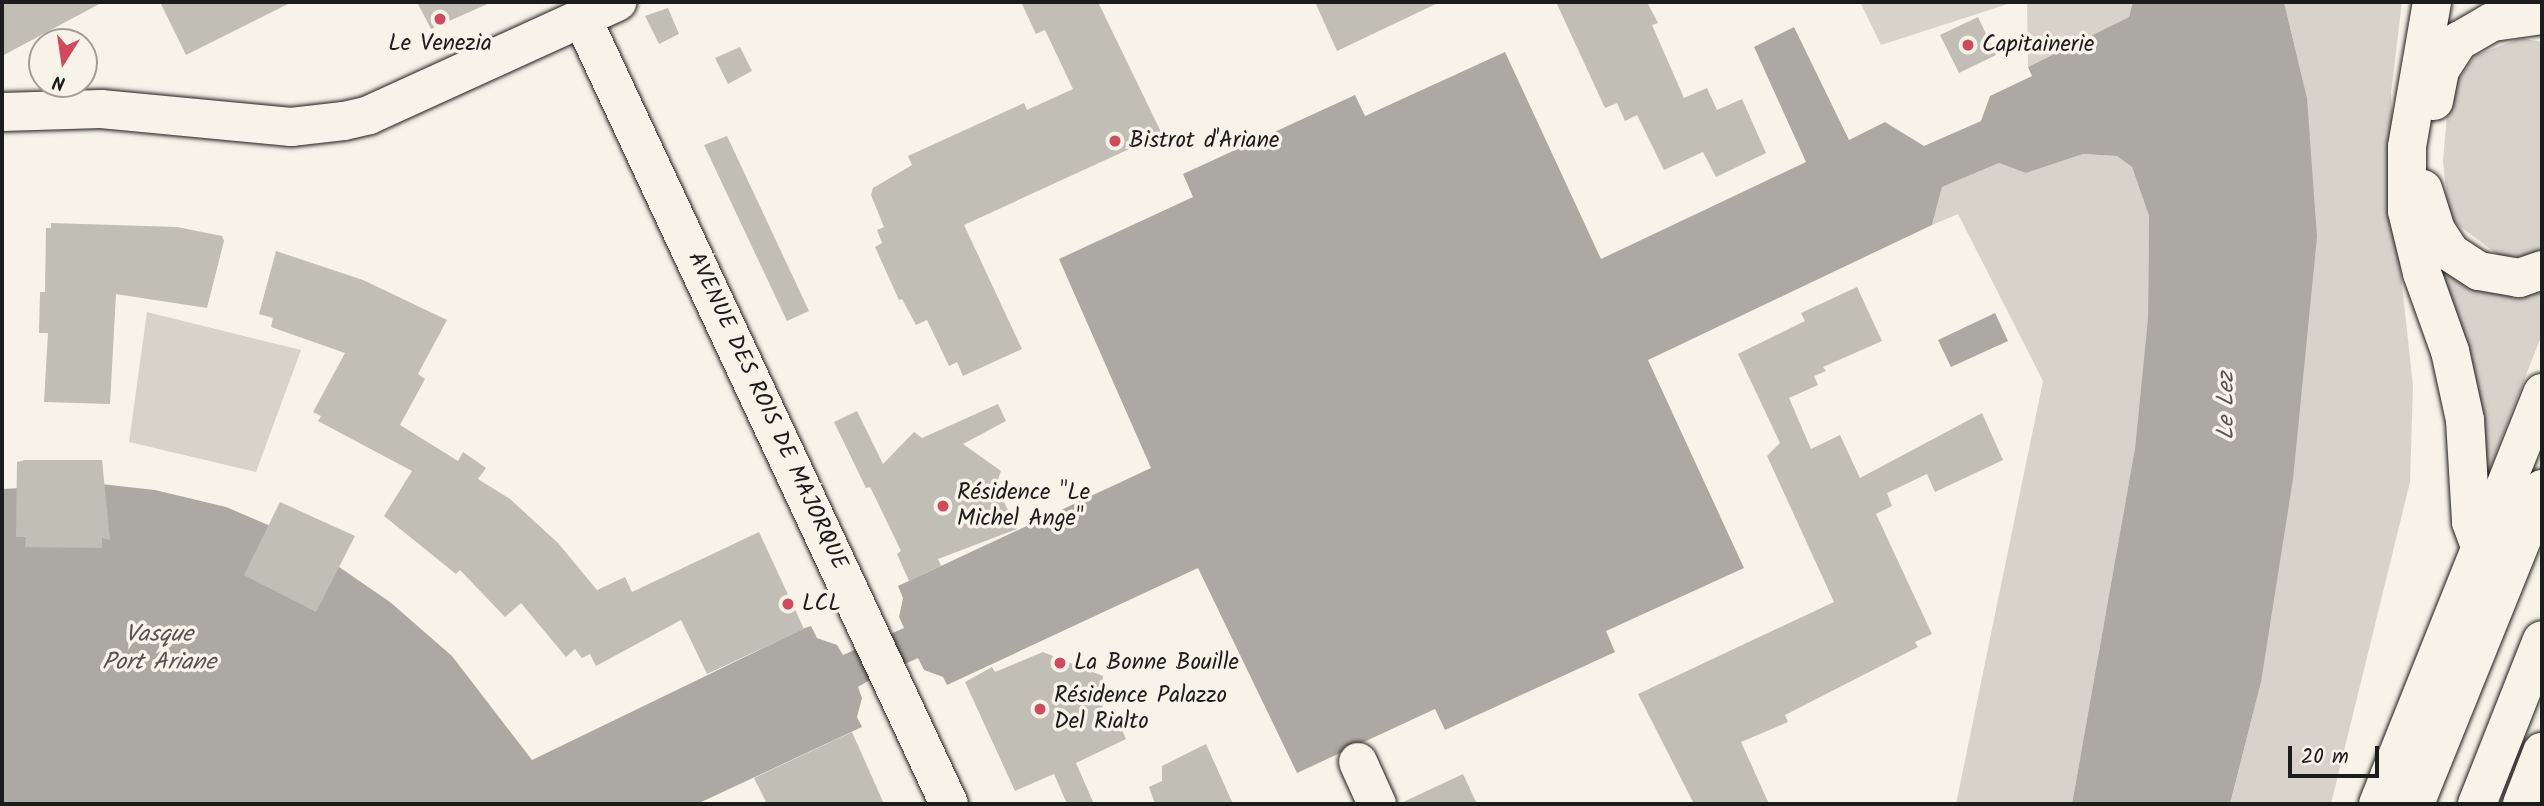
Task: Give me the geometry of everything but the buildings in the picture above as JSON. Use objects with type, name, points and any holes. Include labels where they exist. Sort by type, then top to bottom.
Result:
[{"type":"main road","points":[[2,112],[101,109],[290,127],[344,121],[369,115],[617,2]]},
{"type":"main road","points":[[2432,2],[2407,147],[2407,211],[2422,273],[2450,351],[2465,421],[2471,522],[2480,547]]},
{"type":"main road","points":[[2542,15],[2492,22],[2459,41],[2446,60],[2440,70],[2425,145],[2423,196],[2451,253],[2479,271],[2519,278],[2542,270]]},
{"type":"main road","name":"AVENUE DES ROIS DE MAJORQUE","points":[[582,18],[949,804]]},
{"type":"main road","points":[[2378,804],[2542,393]]},
{"type":"main road","points":[[2415,804],[2542,489]]},
{"type":"main road","points":[[2477,804],[2542,640]]},
{"type":"main road","points":[[2522,804],[2542,751]]},
{"type":"main road","points":[[1358,762],[1377,804]]},
{"type":"shaded area","points":[[1860,2],[2014,2],[1881,45]]},
{"type":"shaded area","points":[[2027,2],[2133,2],[2129,17],[2028,67]]},
{"type":"shaded area","points":[[2284,2],[2402,2],[2391,93],[2397,238],[2413,386],[2410,482],[2331,804],[2230,804],[2261,682],[2307,98]]},
{"type":"shaded area","points":[[2521,38],[2542,42],[2542,251],[2533,256],[2501,257],[2449,218],[2443,161],[2449,92],[2476,55]]},
{"type":"shaded area","points":[[2083,154],[2117,156],[2132,167],[2149,216],[2148,319],[2135,448],[2072,804],[1956,804],[2043,381],[1958,214],[1932,225],[1942,187],[1999,163],[2026,173]]},
{"type":"shaded area","points":[[2426,252],[2542,288],[2542,334],[2485,481]]},
{"type":"shaded area","points":[[147,312],[301,350],[256,472],[129,442]]},
{"type":"water","points":[[2133,2],[2284,2],[2307,98],[2317,237],[2293,479],[2261,682],[2230,804],[2072,804],[2135,448],[2148,318],[2149,216],[2132,167],[2117,156],[2083,154],[2026,173],[1999,163],[1942,187],[1932,225],[1648,360],[1744,568],[1606,631],[1615,652],[1445,730],[1435,709],[1297,773],[1198,568],[947,685],[943,677],[924,670],[918,658],[868,681],[858,687],[862,698],[857,717],[862,727],[697,804],[2,804],[2,489],[101,484],[155,490],[226,507],[294,536],[390,602],[452,656],[532,760],[805,628],[811,626],[817,638],[837,645],[843,655],[904,628],[899,617],[903,598],[898,586],[1151,468],[1059,259],[1193,197],[1183,174],[1355,95],[1365,116],[1505,52],[1601,259],[1806,162],[1754,47],[1794,27],[1849,140],[1885,122],[1924,146],[1981,121],[1990,96],[2032,76],[2028,67],[2129,17]]},
{"type":"water","points":[[1995,313],[2008,341],[1951,367],[1938,340]]},
{"type":"place","name":"Le Venezia","points":[[440,19]]},
{"type":"place","name":"Capitainerie","points":[[1968,45]]},
{"type":"place","name":"Bistrot d'Ariane","points":[[1115,141]]},
{"type":"place","name":"Résidence \"Le Michel Ange\"","points":[[943,506]]},
{"type":"place","name":"LCL","points":[[788,604]]},
{"type":"place","name":"La Bonne Bouille","points":[[1060,663]]},
{"type":"place","name":"Résidence Palazzo Del Rialto","points":[[1040,709]]},
{"type":"water label","name":"Le Lez","points":[[2227,406]]},
{"type":"water label","name":"Vasque Port Ariane","points":[[159,649]]}]
